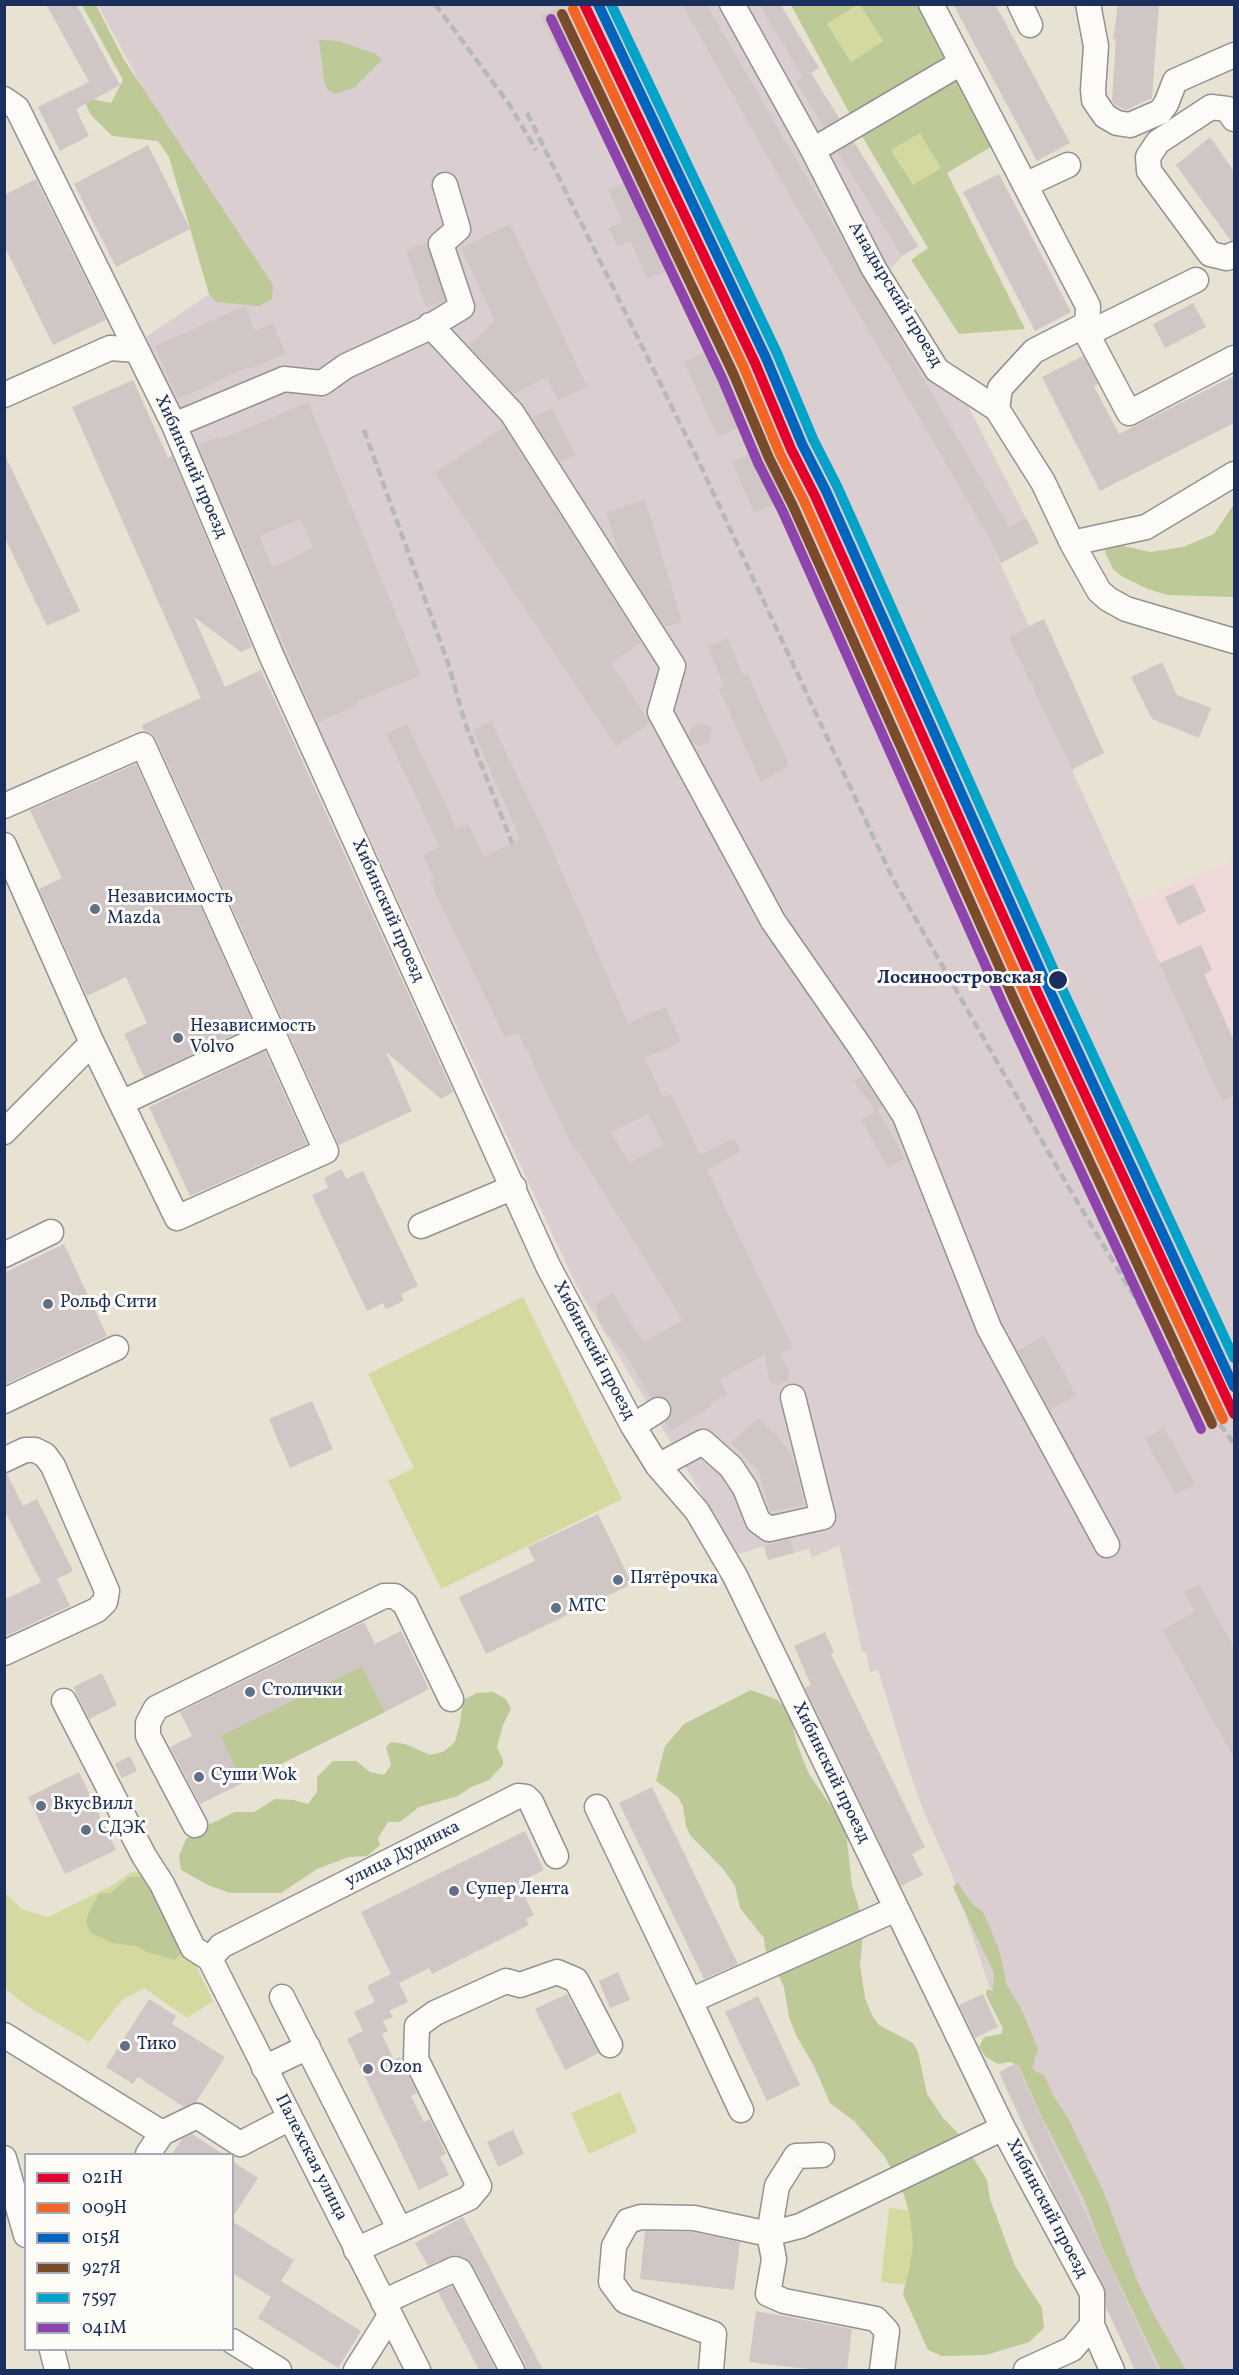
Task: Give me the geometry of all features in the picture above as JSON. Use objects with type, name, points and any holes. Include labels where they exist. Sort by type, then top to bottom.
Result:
[{"type":"street","name":"Анадырский проезд","points":[[732,4],[813,150],[874,269],[936,370],[997,409],[1043,482],[1072,543],[1099,591],[1108,599],[1148,616],[1234,641]]},
{"type":"street","points":[[931,4],[1088,306],[1087,329],[1128,413],[1234,358]]},
{"type":"street","points":[[1088,4],[1096,46],[1094,100],[1105,116],[1117,123],[1130,124],[1160,112],[1166,104],[1175,81],[1234,55]]},
{"type":"street","points":[[813,150],[961,63]]},
{"type":"street","name":"Хибинский проезд","points":[[4,99],[17,108],[174,425],[272,657],[548,1266],[633,1426],[658,1466],[698,1511],[735,1576],[1003,2128],[1092,2293],[1092,2325]]},
{"type":"street","points":[[1234,119],[1227,109],[1211,107],[1158,142],[1148,157],[1149,171],[1210,254],[1227,258],[1234,254]]},
{"type":"street","points":[[1025,185],[1068,165]]},
{"type":"street","points":[[174,425],[284,379],[322,383],[346,366],[398,343],[462,307],[441,244],[458,230],[445,185]]},
{"type":"street","points":[[997,409],[1000,388],[1034,351],[1196,280]]},
{"type":"street","points":[[430,325],[512,413],[673,666],[660,712],[773,921],[905,1116],[989,1328],[1107,1545]]},
{"type":"street","points":[[4,395],[110,348],[137,351]]},
{"type":"street","points":[[1072,543],[1146,527],[1234,474]]},
{"type":"street","points":[[4,806],[143,745],[326,1151],[177,1218],[92,1043],[4,845]]},
{"type":"street","points":[[121,1103],[271,1033]]},
{"type":"street","points":[[4,1132],[92,1043]]},
{"type":"street","points":[[421,1226],[514,1187]]},
{"type":"street","points":[[4,1256],[51,1232]]},
{"type":"street","points":[[4,1401],[116,1348]]},
{"type":"street","points":[[658,1466],[703,1442],[731,1467],[745,1488],[758,1521],[770,1529],[823,1517],[794,1397]]},
{"type":"street","points":[[633,1426],[658,1410]]},
{"type":"street","points":[[4,1460],[25,1450],[35,1450],[45,1455],[53,1466],[107,1591],[105,1602],[98,1610],[4,1653]]},
{"type":"street","points":[[195,1826],[148,1736],[147,1723],[156,1708],[384,1596],[395,1596],[405,1604],[451,1699]]},
{"type":"street","points":[[63,1701],[144,1856],[162,1884],[193,1948],[216,1952]]},
{"type":"street","name":"улица Дудинка","points":[[216,1952],[518,1796],[526,1797],[531,1802],[556,1856]]},
{"type":"street","points":[[597,1807],[741,2110]]},
{"type":"street","points":[[690,2001],[896,1909]]},
{"type":"street","name":"Палехская улица","points":[[216,1952],[264,2068],[418,2370]]},
{"type":"street","points":[[356,2250],[469,2198],[479,2186],[416,2059],[417,2026],[435,2013],[506,1980],[520,1985],[557,1972],[576,1980],[610,2045]]},
{"type":"street","points":[[282,1997],[400,2230]]},
{"type":"street","points":[[4,2035],[162,2133]]},
{"type":"street","points":[[264,2068],[308,2047]]},
{"type":"street","points":[[149,2153],[162,2133],[197,2116],[240,2144],[290,2118]]},
{"type":"street","points":[[711,2370],[714,2334],[625,2301],[611,2282],[614,2246],[628,2221],[641,2217],[694,2218],[769,2234],[800,2226],[1003,2128]]},
{"type":"street","points":[[822,2155],[796,2156],[777,2186],[769,2234],[774,2259],[768,2294],[784,2301],[876,2319],[887,2331],[882,2370]]},
{"type":"street","points":[[4,2158],[24,2226]]},
{"type":"street","points":[[4,2189],[20,2209]]},
{"type":"street","points":[[356,2370],[387,2309],[455,2269],[460,2271],[512,2370]]},
{"type":"street","points":[[1026,2370],[1072,2349],[1092,2325],[1113,2370]]},
{"type":"street","points":[[234,2342],[279,2370]]},
{"type":"street","points":[[52,2351],[57,2370]]},
{"type":"shaded area","points":[[98,5],[780,5],[811,73],[918,246],[902,256],[890,270],[894,285],[940,352],[1026,518],[1009,527],[986,532],[1029,626],[1044,619],[1104,753],[1072,770],[1160,963],[1201,945],[1212,970],[1204,974],[1234,1041],[1234,1095],[1232,1097],[1234,1103],[1234,2370],[1135,2370],[999,2072],[1015,2064],[952,1874],[924,1812],[907,1764],[878,1670],[870,1672],[866,1652],[862,1652],[839,1545],[812,1558],[809,1548],[794,1553],[764,1546],[737,1553],[575,1283],[140,341],[242,272]]},
{"type":"shaded area","points":[[1234,859],[1234,1041],[1204,974],[1212,970],[1201,946],[1160,964],[1134,903]]},
{"type":"green space","points":[[82,5],[96,5],[123,58],[273,285],[272,299],[259,306],[216,302],[209,294],[169,157],[158,141],[112,136],[91,115],[82,97],[111,103],[123,80]]},
{"type":"green space","points":[[791,5],[857,5],[827,24],[851,62],[883,41],[860,5],[924,5],[952,57],[852,118]]},
{"type":"green space","points":[[860,5],[883,41],[851,62],[827,24]]},
{"type":"green space","points":[[319,40],[339,41],[376,54],[382,60],[355,87],[336,94],[328,90],[324,81]]},
{"type":"green space","points":[[958,76],[994,145],[947,173],[1025,329],[959,334],[911,260],[928,248],[862,136]],"holes":[[[920,133],[941,168],[913,185],[891,150]]]},
{"type":"green space","points":[[920,132],[941,168],[913,186],[891,150]]},
{"type":"green space","points":[[1234,504],[1234,597],[1168,595],[1148,589],[1121,576],[1113,569],[1105,552],[1110,543],[1150,552],[1183,547],[1214,534]]},
{"type":"green space","points":[[523,1297],[622,1499],[441,1589],[388,1481],[414,1468],[368,1374]]},
{"type":"green space","points":[[362,1666],[385,1712],[243,1783],[220,1736]]},
{"type":"green space","points":[[751,1690],[778,1700],[790,1714],[797,1744],[809,1774],[848,1831],[852,1885],[864,1925],[860,1965],[865,1998],[879,2025],[913,2043],[918,2052],[927,2094],[943,2118],[957,2132],[987,2180],[990,2199],[1015,2266],[1042,2308],[1044,2328],[1029,2342],[986,2355],[942,2356],[928,2350],[903,2294],[913,2245],[910,2216],[904,2195],[885,2157],[854,2121],[830,2103],[789,2017],[784,1987],[765,1948],[764,1938],[740,1908],[735,1886],[724,1870],[690,1835],[683,1806],[678,1797],[656,1781],[665,1746],[684,1724]]},
{"type":"green space","points":[[493,1692],[506,1699],[511,1709],[503,1725],[497,1747],[503,1765],[489,1780],[471,1787],[458,1796],[419,1807],[400,1822],[388,1822],[378,1838],[380,1845],[367,1856],[349,1857],[317,1869],[281,1893],[230,1893],[208,1885],[181,1870],[179,1856],[186,1839],[200,1829],[235,1812],[254,1812],[275,1799],[308,1804],[317,1792],[317,1777],[333,1761],[356,1761],[370,1772],[384,1775],[391,1765],[386,1747],[391,1742],[405,1744],[430,1755],[443,1752],[455,1742],[463,1700],[477,1693]]},
{"type":"green space","points":[[144,1871],[158,1887],[213,2001],[187,2018],[144,1988],[123,1999],[89,2042],[32,2009],[5,1989],[5,1893],[22,1909],[48,1917],[115,1884],[131,1872]]},
{"type":"green space","points":[[129,1877],[143,1877],[155,1890],[166,1911],[170,1928],[184,1950],[175,1960],[147,1952],[136,1946],[113,1943],[91,1933],[86,1922],[99,1894],[111,1893]]},
{"type":"green space","points":[[958,1883],[971,1903],[983,1912],[999,1949],[1007,1986],[1021,2008],[1038,2049],[1032,2069],[1044,2075],[1054,2097],[1068,2118],[1104,2193],[1136,2278],[1154,2315],[1186,2370],[1161,2370],[1102,2247],[1083,2197],[1019,2066],[1010,2062],[998,2064],[986,2057],[979,2047],[984,2037],[1001,2034],[1003,2029],[986,1995],[987,1989],[993,1991],[994,1973],[953,1887]]},
{"type":"green space","points":[[620,2092],[637,2132],[589,2154],[571,2113]]},
{"type":"green space","points":[[889,2208],[928,2213],[920,2286],[881,2282]]},
{"type":"building","points":[[46,4],[76,4],[120,85],[76,109],[89,136],[60,151],[38,107],[89,82]]},
{"type":"building","points":[[682,4],[706,4],[1009,527],[1026,518],[1039,543],[1001,563],[986,532],[770,161]]},
{"type":"building","points":[[759,4],[780,4],[819,68],[811,73],[839,118],[824,127],[796,82],[803,77]]},
{"type":"building","points":[[953,4],[995,4],[1070,143],[1037,161]]},
{"type":"building","points":[[1118,4],[1159,4],[1152,98],[1126,110],[1115,105],[1112,100],[1116,38],[1113,40]]},
{"type":"building","points":[[560,7],[583,55],[564,64],[541,16]]},
{"type":"building","points":[[1210,137],[1234,171],[1234,240],[1231,241],[1176,165]]},
{"type":"building","points":[[854,142],[918,246],[902,256],[838,152]]},
{"type":"building","points":[[148,145],[190,229],[116,267],[74,184]]},
{"type":"building","points":[[999,174],[1071,312],[1035,331],[963,192]]},
{"type":"building","points":[[637,177],[676,267],[647,279],[631,241],[617,247],[609,228],[623,222],[608,189]]},
{"type":"building","points":[[36,179],[106,320],[53,345],[4,245],[4,195]]},
{"type":"building","points":[[510,224],[587,387],[558,400],[547,377],[514,394],[469,346],[495,321],[461,248]]},
{"type":"building","points":[[427,243],[445,301],[426,307],[406,250]]},
{"type":"building","points":[[1193,303],[1206,327],[1165,348],[1153,324]]},
{"type":"building","points":[[245,306],[255,331],[273,323],[286,354],[249,369],[249,367],[178,399],[155,346]]},
{"type":"building","points":[[711,349],[746,424],[718,437],[684,362]]},
{"type":"building","points":[[1083,356],[1098,384],[1094,386],[1119,434],[1234,376],[1234,423],[1100,491],[1042,377]]},
{"type":"building","points":[[133,380],[168,458],[172,456],[252,647],[241,652],[194,617],[225,687],[261,670],[453,1092],[441,1099],[386,1052],[412,1111],[339,1145],[156,739],[151,733],[144,731],[142,725],[201,698],[72,407]]},
{"type":"building","points":[[308,402],[421,675],[356,702],[357,705],[318,723],[198,445],[218,437],[219,440]],"holes":[[[301,519],[313,548],[273,568],[259,536]]]},
{"type":"building","points":[[552,408],[575,455],[560,462],[532,418]]},
{"type":"building","points":[[504,427],[641,643],[611,663],[650,723],[616,746],[435,473]]},
{"type":"building","points":[[763,448],[785,500],[754,513],[732,462]]},
{"type":"building","points":[[4,453],[80,611],[47,626],[4,536]]},
{"type":"building","points":[[645,500],[682,622],[665,627],[619,555],[606,512]]},
{"type":"building","points":[[1044,619],[1104,753],[1072,769],[1009,637]]},
{"type":"building","points":[[727,638],[743,675],[747,673],[789,765],[761,782],[719,689],[724,685],[708,647]]},
{"type":"building","points":[[1162,662],[1177,695],[1211,708],[1199,738],[1152,719],[1131,677]]},
{"type":"building","points":[[491,722],[542,827],[628,1023],[666,1007],[681,1042],[644,1058],[663,1097],[671,1094],[700,1155],[734,1138],[741,1151],[707,1170],[793,1348],[780,1354],[789,1371],[788,1379],[777,1385],[769,1381],[765,1354],[719,1380],[727,1394],[710,1403],[712,1406],[670,1431],[665,1422],[671,1416],[670,1403],[664,1397],[651,1398],[625,1354],[605,1331],[599,1320],[596,1304],[613,1293],[643,1343],[683,1320],[576,1148],[574,1150],[518,1032],[505,1038],[430,881],[434,879],[423,855],[440,847],[386,734],[407,724],[457,829],[468,824],[484,857],[520,839],[473,730]],"holes":[[[648,1114],[663,1144],[629,1163],[611,1132]]]},
{"type":"building","points":[[698,724],[712,727],[709,742],[701,746],[694,744],[689,735],[691,728]]},
{"type":"building","points":[[136,764],[254,1025],[144,1077],[124,1034],[147,1023],[126,977],[87,996],[39,889],[62,878],[30,810]]},
{"type":"building","points":[[1193,884],[1206,911],[1178,925],[1165,897]]},
{"type":"building","points":[[1201,945],[1212,970],[1204,974],[1234,1041],[1234,1095],[1222,1101],[1160,964]]},
{"type":"building","points":[[265,1051],[307,1144],[190,1196],[149,1107]]},
{"type":"building","points":[[862,1076],[882,1106],[877,1110],[905,1158],[888,1168],[861,1120],[876,1111],[854,1082]]},
{"type":"building","points":[[342,1169],[346,1179],[363,1171],[418,1286],[401,1294],[404,1301],[386,1309],[383,1303],[367,1311],[312,1195],[328,1188],[324,1178]]},
{"type":"building","name":"Рольф Сити","points":[[64,1244],[107,1336],[4,1385],[4,1273]]},
{"type":"building","points":[[1151,1267],[1170,1310],[1156,1317],[1135,1274]]},
{"type":"building","points":[[1044,1336],[1076,1395],[1050,1410],[1018,1351]]},
{"type":"building","points":[[312,1401],[333,1449],[290,1468],[269,1419]]},
{"type":"building","points":[[758,1418],[778,1437],[790,1453],[797,1472],[804,1505],[770,1512],[759,1471],[731,1443]]},
{"type":"building","points":[[1164,1428],[1195,1484],[1176,1495],[1145,1439]]},
{"type":"building","points":[[4,1474],[7,1474],[23,1506],[37,1499],[73,1571],[57,1579],[70,1606],[4,1637],[4,1600],[41,1582],[4,1509]]},
{"type":"building","points":[[598,1514],[632,1584],[486,1654],[459,1597],[535,1561],[528,1547]]},
{"type":"building","points":[[790,1539],[794,1553],[768,1560],[764,1546]]},
{"type":"building","points":[[1199,1584],[1234,1648],[1234,1758],[1163,1630],[1195,1612],[1184,1592]]},
{"type":"building","points":[[364,1622],[375,1644],[401,1631],[429,1689],[385,1712],[362,1666],[220,1736],[243,1783],[200,1804],[170,1747],[192,1736],[180,1712]]},
{"type":"building","points":[[825,1632],[834,1652],[831,1654],[925,1847],[912,1854],[923,1875],[901,1886],[805,1688],[811,1685],[794,1646]]},
{"type":"building","points":[[102,1673],[117,1705],[89,1719],[73,1687]]},
{"type":"building","points":[[130,1756],[137,1771],[122,1778],[115,1764]]},
{"type":"building","points":[[79,1772],[116,1850],[65,1874],[28,1797]]},
{"type":"building","points":[[652,1787],[738,1964],[704,1979],[619,1803]]},
{"type":"building","points":[[525,1831],[544,1870],[518,1883],[534,1915],[526,1919],[529,1925],[432,1974],[429,1968],[399,1983],[408,2002],[389,2011],[393,2017],[383,2021],[388,2031],[382,2034],[394,2060],[400,2057],[417,2093],[411,2096],[424,2122],[430,2119],[446,2154],[440,2157],[449,2175],[419,2190],[347,2039],[363,2031],[354,2012],[375,2002],[367,1986],[391,1974],[361,1912]]},
{"type":"building","points":[[618,1972],[630,2000],[610,2008],[599,1981]]},
{"type":"building","points":[[567,1994],[599,2053],[565,2070],[535,2009]]},
{"type":"building","points":[[983,1994],[998,2027],[975,2038],[959,2005]]},
{"type":"building","points":[[758,1996],[800,2085],[767,2101],[725,2012]]},
{"type":"building","points":[[149,1999],[176,2016],[172,2024],[225,2057],[196,2102],[184,2107],[138,2077],[133,2084],[106,2067]]},
{"type":"building","points":[[1016,2064],[1158,2370],[1135,2370],[1106,2307],[1105,2286],[1053,2190],[999,2072]]},
{"type":"building","points":[[513,2130],[524,2154],[498,2167],[487,2142]]},
{"type":"building","points":[[192,2134],[221,2153],[173,2153],[182,2139]]},
{"type":"building","points":[[234,2162],[258,2178],[234,2215]]},
{"type":"building","points":[[463,2217],[543,2370],[526,2370],[525,2363],[472,2264],[465,2258],[454,2255],[428,2266],[415,2243]]},
{"type":"building","points":[[234,2222],[294,2260],[281,2281],[361,2331],[338,2368],[258,2318],[271,2297],[234,2274]]},
{"type":"building","points":[[645,2231],[692,2232],[740,2242],[734,2290],[640,2279]]},
{"type":"building","points":[[452,2286],[496,2370],[479,2370],[438,2292]]},
{"type":"building","points":[[756,2311],[852,2329],[847,2370],[817,2370],[749,2362]]},
{"type":"railway","points":[[435,4],[509,104],[536,150]]},
{"type":"railway","points":[[527,113],[698,460],[893,879],[1066,1183],[1158,1336],[1234,1444]]},
{"type":"railway","points":[[364,430],[448,663],[465,723],[512,843]]},
{"type":"transit line","name":"021Н","points":[[584,4],[755,363],[791,449],[815,496],[1038,994],[1234,1414]]},
{"type":"transit line","name":"015Я","points":[[598,4],[766,358],[802,444],[826,491],[1049,989],[1234,1387]]},
{"type":"transit line","name":"7597","points":[[611,4],[777,353],[813,439],[837,486],[1060,984],[1234,1358]]},
{"type":"transit line","name":"009Н","points":[[573,9],[744,368],[780,454],[804,501],[1027,999],[1223,1419]]},
{"type":"transit line","name":"927Я","points":[[562,14],[733,373],[769,458],[793,506],[1016,1004],[1212,1424]]},
{"type":"transit line","name":"041М","points":[[551,19],[722,378],[758,463],[783,512],[1005,1009],[1201,1429]]},
{"type":"place","name":"Независимость Mazda","points":[[95,909]]},
{"type":"place","name":"Лосиноостровская","points":[[1058,980]]},
{"type":"place","name":"Независимость Volvo","points":[[178,1038]]},
{"type":"place","name":"Рольф Сити","points":[[48,1304]]},
{"type":"place","name":"Пятёрочка","points":[[618,1580]]},
{"type":"place","name":"МТС","points":[[556,1608]]},
{"type":"place","name":"Столички","points":[[250,1692]]},
{"type":"place","name":"Суши Wok","points":[[199,1777]]},
{"type":"place","name":"ВкусВилл","points":[[41,1806]]},
{"type":"place","name":"СДЭК","points":[[86,1830]]},
{"type":"place","name":"Супер Лента","points":[[454,1891]]},
{"type":"place","name":"Тико","points":[[125,2046]]},
{"type":"place","name":"Ozon","points":[[368,2069]]}]
